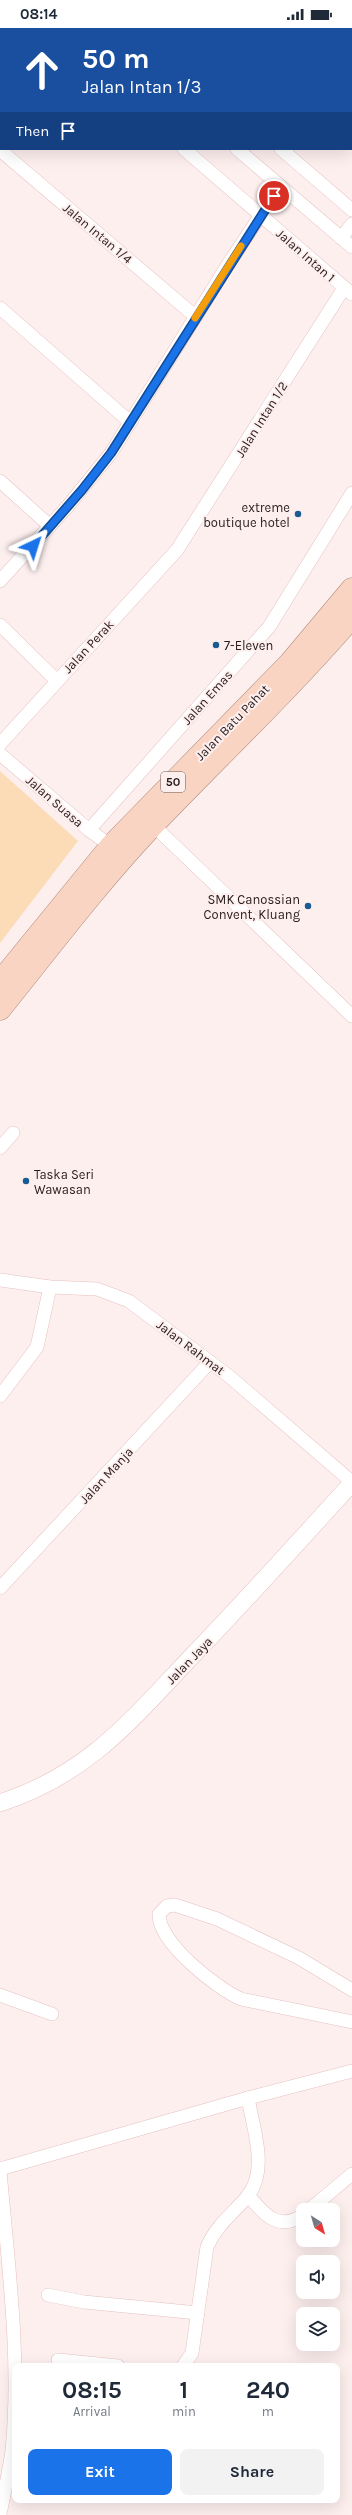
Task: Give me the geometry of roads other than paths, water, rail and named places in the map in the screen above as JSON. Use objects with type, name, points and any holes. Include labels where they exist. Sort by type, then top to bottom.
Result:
[{"type":"highway","name":"Jalan Batu Pahat","points":[[0,982],[111,846],[290,663],[352,589]]},
{"type":"highway","name":"Jalan Batu Pahat","points":[[0,1009],[110,872],[153,825],[302,674],[352,617]]},
{"type":"street","name":"Jalan Intan 1/4","points":[[0,150],[196,317]]},
{"type":"street","name":"Jalan Intan 1","points":[[185,150],[348,291]]},
{"type":"street","points":[[238,150],[349,243]]},
{"type":"street","points":[[282,150],[352,210]]},
{"type":"street","points":[[0,581],[92,478],[111,453],[280,186]]},
{"type":"street","points":[[349,243],[352,224]]},
{"type":"street","name":"Jalan Intan 1/2","points":[[178,550],[348,291]]},
{"type":"street","points":[[0,308],[130,422]]},
{"type":"street","points":[[0,482],[50,526]]},
{"type":"street","name":"Jalan Emas","points":[[88,830],[269,627],[352,493]]},
{"type":"street","name":"Jalan Perak","points":[[0,744],[56,680],[178,550]]},
{"type":"street","points":[[0,625],[56,680]]},
{"type":"street","name":"Jalan Suasa","points":[[0,754],[88,830],[111,846]]},
{"type":"street","points":[[153,825],[352,1016]]},
{"type":"street","points":[[0,1148],[13,1133]]},
{"type":"street","name":"Jalan Rahmat","points":[[0,1280],[50,1287],[97,1289],[129,1301],[210,1362],[352,1482]]},
{"type":"street","points":[[0,1396],[37,1347],[50,1287]]},
{"type":"street","name":"Jalan Manja","points":[[0,1588],[210,1362]]},
{"type":"street","name":"Jalan Jaya","points":[[0,1803],[54,1781],[118,1734],[240,1607],[352,1482]]},
{"type":"street","points":[[352,1990],[299,1958],[217,1919],[175,1905],[163,1908],[159,1914],[162,1931],[172,1946],[226,1992],[241,1999],[352,2022]]},
{"type":"street","points":[[0,1994],[52,2014]]},
{"type":"street","points":[[13,2363],[11,2294],[0,2170],[248,2098],[352,2071]]},
{"type":"street","points":[[185,2363],[192,2353],[206,2247],[214,2231],[248,2195],[256,2179],[259,2157],[248,2098]]},
{"type":"street","points":[[317,2203],[352,2174]]},
{"type":"street","points":[[248,2195],[267,2216],[278,2222],[292,2222],[296,2219]]},
{"type":"street","points":[[48,2295],[84,2302],[198,2313]]},
{"type":"street","points":[[58,2360],[88,2363]]},
{"type":"street","points":[[0,2514],[3,2478],[12,2452]]},
{"type":"place","name":"extreme boutique hotel","points":[[298,514]]},
{"type":"place","name":"7-Eleven","points":[[216,645]]},
{"type":"place","name":"SMK Canossian Convent, Kluang","points":[[308,906]]},
{"type":"place","name":"Taska Seri Wawasan","points":[[26,1181]]}]
